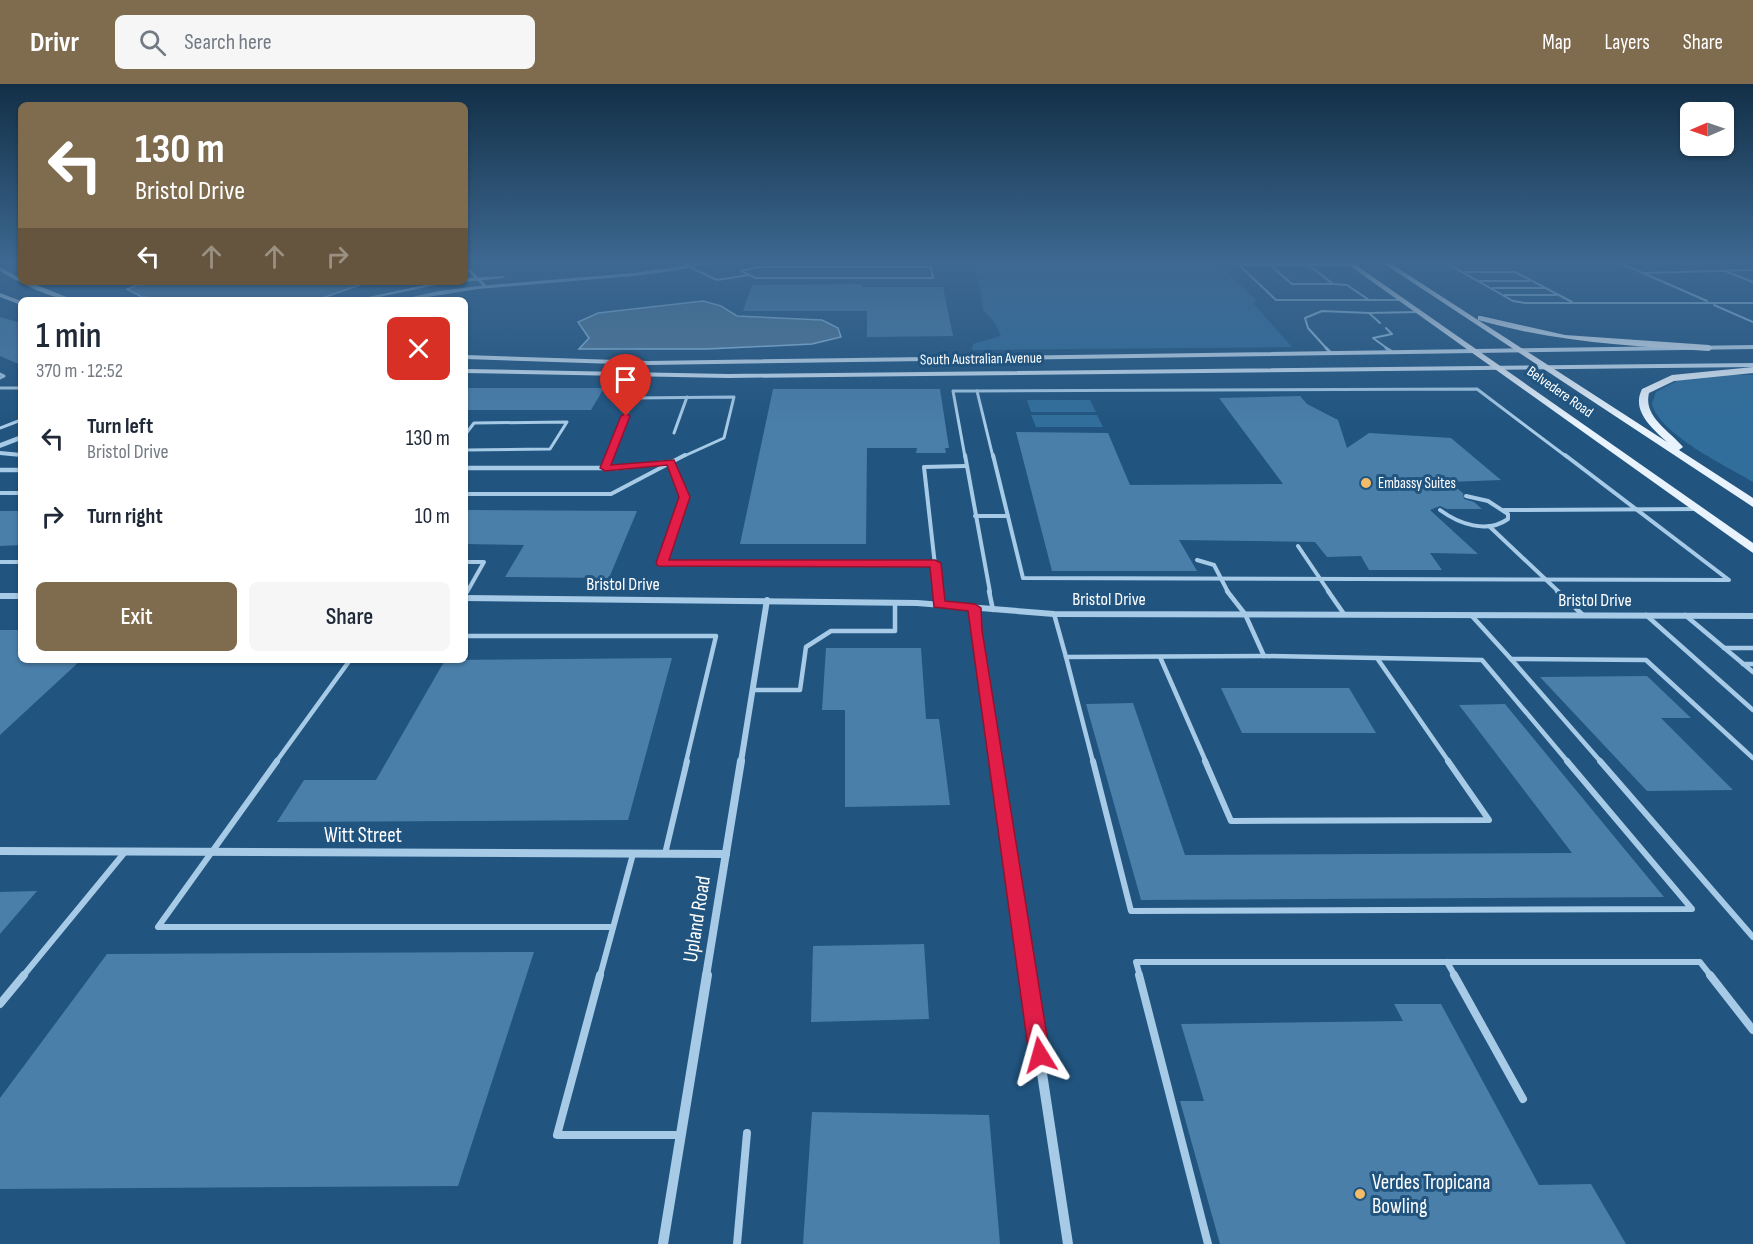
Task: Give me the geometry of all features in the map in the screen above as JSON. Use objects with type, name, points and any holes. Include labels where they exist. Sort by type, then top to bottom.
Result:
[{"type":"main road","name":"Belvedere Road","points":[[1425,317],[1753,549]]},
{"type":"main road","name":"Belvedere Road","points":[[1469,317],[1753,503]]},
{"type":"main road","points":[[1478,317],[1513,328],[1569,339],[1709,348]]},
{"type":"main road","name":"South Australian Avenue","points":[[468,357],[648,363],[1753,347]]},
{"type":"main road","name":"South Australian Avenue","points":[[468,371],[728,376],[1753,365]]},
{"type":"main road","points":[[1699,468],[1646,413],[1642,401],[1645,391],[1672,378],[1753,370]]},
{"type":"street","points":[[0,446],[18,438]]},
{"type":"street","points":[[0,453],[18,455]]},
{"type":"street","points":[[468,468],[605,468],[670,462]]},
{"type":"street","points":[[0,471],[18,470]]},
{"type":"street","points":[[0,596],[18,596]]},
{"type":"street","name":"Bristol Drive","points":[[468,596],[939,604],[1054,614],[1753,616]]},
{"type":"street","name":"Upland Road","points":[[663,1244],[767,600]]},
{"type":"street","points":[[975,608],[977,642],[1068,1244]]},
{"type":"street","name":"Witt Street","points":[[0,851],[726,854]]},
{"type":"lane","points":[[1307,317],[1305,318],[1308,328],[1330,352]]},
{"type":"lane","points":[[1374,317],[1380,323]]},
{"type":"lane","points":[[1386,328],[1392,334],[1373,338],[1391,351]]},
{"type":"lane","points":[[0,388],[18,388]]},
{"type":"lane","points":[[977,391],[1023,578],[1729,580],[1477,389],[953,391],[993,610]]},
{"type":"lane","points":[[674,433],[687,397]]},
{"type":"lane","points":[[468,494],[611,494],[670,462],[724,438],[734,397],[633,398],[605,468]]},
{"type":"lane","points":[[0,428],[18,421]]},
{"type":"lane","points":[[468,431],[474,423],[567,422],[550,449],[468,450]]},
{"type":"lane","points":[[670,462],[685,497],[662,563],[935,563]]},
{"type":"lane","points":[[939,604],[924,467],[966,466]]},
{"type":"lane","points":[[0,493],[18,493]]},
{"type":"lane","points":[[1466,496],[1488,501],[1504,510],[1697,509]]},
{"type":"lane","points":[[1440,510],[1456,520],[1490,526],[1508,519],[1504,510]]},
{"type":"lane","points":[[975,516],[1008,516]]},
{"type":"lane","points":[[1490,526],[1583,615]]},
{"type":"lane","points":[[1298,546],[1344,614]]},
{"type":"lane","points":[[1197,560],[1214,565],[1232,600],[1245,614],[1264,656]]},
{"type":"lane","points":[[0,562],[18,562]]},
{"type":"lane","points":[[468,562],[484,562],[468,591]]},
{"type":"lane","points":[[753,690],[800,690],[806,647],[831,631],[895,631],[895,603]]},
{"type":"lane","points":[[1054,614],[1131,911],[1692,909],[1482,660],[1264,656],[1066,657]]},
{"type":"lane","points":[[1470,615],[1511,659],[1753,938]]},
{"type":"lane","points":[[1646,615],[1753,710]]},
{"type":"lane","points":[[1685,615],[1753,672]]},
{"type":"lane","points":[[468,636],[716,636],[665,854]]},
{"type":"lane","points":[[1724,648],[1753,648]]},
{"type":"lane","points":[[1160,657],[1231,821],[1489,820],[1377,658]]},
{"type":"lane","points":[[1511,659],[1646,660],[1753,758]]},
{"type":"lane","points":[[348,663],[158,927],[613,927]]},
{"type":"lane","points":[[1743,664],[1753,664]]},
{"type":"lane","points":[[0,1004],[125,852]]},
{"type":"lane","points":[[633,854],[557,1135],[680,1135]]},
{"type":"lane","points":[[1208,1244],[1136,962],[1700,962],[1753,1030]]},
{"type":"lane","points":[[1447,962],[1523,1099]]},
{"type":"lane","points":[[737,1244],[747,1133]]},
{"type":"shaded area","points":[[589,317],[761,317],[822,320],[838,328],[841,337],[812,344],[707,349],[579,349],[589,338],[578,322]]},
{"type":"shaded area","points":[[990,317],[1266,317],[1292,347],[972,350],[973,344],[1001,336]]},
{"type":"shaded area","points":[[1753,375],[1753,482],[1681,438],[1658,416],[1652,404],[1656,392],[1679,380]]},
{"type":"shaded area","points":[[1027,400],[1090,400],[1096,412],[1031,412]]},
{"type":"shaded area","points":[[1031,415],[1097,415],[1103,427],[1036,427]]},
{"type":"building","points":[[0,317],[18,322],[18,364],[0,356]]},
{"type":"building","points":[[867,317],[949,317],[953,336],[867,337]]},
{"type":"building","points":[[468,388],[604,388],[591,410],[468,410]]},
{"type":"building","points":[[773,389],[940,389],[949,448],[945,448],[946,453],[916,453],[917,448],[867,448],[866,544],[740,544]]},
{"type":"building","name":"Embassy Suites","points":[[1300,396],[1307,404],[1338,420],[1347,448],[1369,433],[1451,438],[1501,480],[1449,482],[1463,493],[1464,499],[1474,502],[1482,509],[1447,509],[1440,506],[1430,510],[1478,554],[1430,553],[1442,570],[1369,570],[1361,556],[1327,557],[1315,542],[1179,540],[1197,571],[1052,571],[1016,432],[1108,433],[1130,485],[1283,484],[1219,398]]},
{"type":"building","points":[[468,510],[637,511],[609,578],[505,577],[524,545],[468,544]]},
{"type":"building","points":[[0,511],[18,511],[18,545],[0,546]]},
{"type":"building","points":[[0,630],[18,630],[18,663],[78,663],[0,735]]},
{"type":"building","points":[[826,648],[921,648],[926,719],[939,719],[950,805],[845,807],[845,710],[822,710]]},
{"type":"building","points":[[672,658],[628,820],[277,822],[304,780],[376,780],[443,663],[468,663],[468,660]]},
{"type":"building","points":[[1647,676],[1691,718],[1661,718],[1733,790],[1647,791],[1540,677]]},
{"type":"building","points":[[1221,688],[1349,688],[1376,733],[1242,733]]},
{"type":"building","points":[[1133,703],[1185,855],[1572,853],[1459,705],[1505,704],[1664,897],[1141,900],[1086,704]]},
{"type":"building","points":[[37,891],[0,934],[0,892]]},
{"type":"building","points":[[924,944],[929,1019],[811,1022],[813,946]]},
{"type":"building","points":[[534,952],[458,1186],[0,1189],[0,1098],[107,954]]},
{"type":"building","points":[[1394,1004],[1441,1004],[1539,1185],[1591,1184],[1626,1244],[1220,1244],[1180,1101],[1204,1101],[1181,1024],[1403,1021]]},
{"type":"building","points":[[812,1112],[989,1115],[1000,1244],[803,1244]]},
{"type":"place","name":"Embassy Suites","points":[[1366,483]]},
{"type":"place","name":"Verdes Tropicana Bowling","points":[[1360,1194]]},
{"type":"route","points":[[626,416],[605,468],[670,462],[685,497],[662,563],[935,563],[939,604],[975,608],[975,630],[1040,1055]]}]
